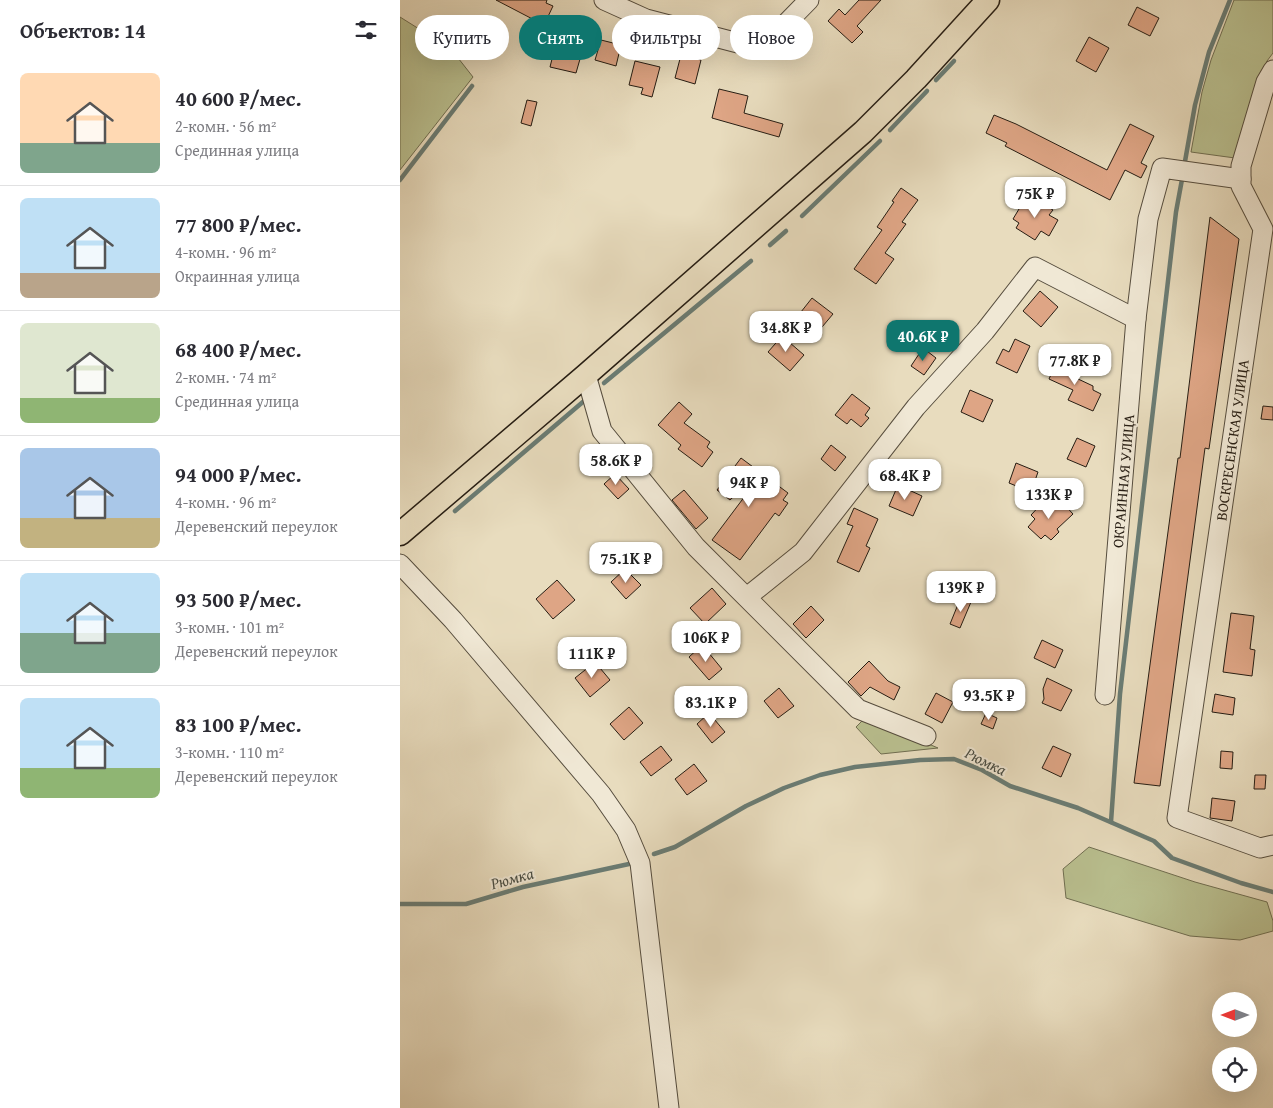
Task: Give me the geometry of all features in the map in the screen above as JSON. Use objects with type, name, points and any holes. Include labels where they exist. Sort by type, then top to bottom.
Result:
[{"type":"main road","points":[[400,534],[586,375],[863,132],[916,79],[988,0]]},
{"type":"street","points":[[604,0],[646,19],[761,49],[809,0]]},
{"type":"street","name":"ВОСКРЕСЕНСКАЯ УЛИЦА","points":[[1273,70],[1266,82],[1241,166],[1241,186],[1268,232],[1177,818],[1260,848],[1273,844]]},
{"type":"street","name":"ОКРАИННАЯ УЛИЦА","points":[[1105,695],[1136,319],[1148,218],[1162,168],[1241,179]]},
{"type":"street","points":[[747,597],[804,552],[916,408],[985,331],[1035,267],[1136,319]]},
{"type":"street","points":[[586,375],[602,431],[696,546],[858,709],[926,736]]},
{"type":"street","points":[[400,564],[453,620],[572,758],[602,794],[626,830],[640,863],[669,1108]]},
{"type":"green space","points":[[1234,0],[1273,0],[1273,53],[1267,61],[1255,94],[1235,158],[1191,152],[1202,92],[1211,60]]},
{"type":"green space","points":[[400,17],[415,26],[415,60],[460,60],[473,77],[400,170]]},
{"type":"green space","points":[[866,717],[938,748],[881,754],[856,727]]},
{"type":"green space","points":[[1089,847],[1195,882],[1267,902],[1273,921],[1273,931],[1240,940],[1190,936],[1066,898],[1063,869]]},
{"type":"building","points":[[496,0],[547,0],[546,3],[553,6],[549,15],[525,15]]},
{"type":"building","points":[[859,0],[881,0],[857,26],[863,32],[852,43],[828,21],[839,9],[845,15]]},
{"type":"building","points":[[1137,7],[1159,18],[1150,36],[1128,25]]},
{"type":"building","points":[[1089,37],[1109,48],[1096,72],[1076,61]]},
{"type":"building","points":[[602,40],[612,43],[612,60],[617,60],[616,66],[595,60],[602,60]]},
{"type":"building","points":[[552,60],[580,60],[576,73],[550,67]]},
{"type":"building","points":[[680,60],[701,60],[695,84],[675,78]]},
{"type":"building","points":[[635,61],[660,67],[652,97],[641,94],[643,88],[629,85]]},
{"type":"building","points":[[719,89],[748,96],[744,113],[783,124],[779,137],[712,118]]},
{"type":"building","points":[[527,100],[537,102],[531,126],[521,123]]},
{"type":"building","points":[[994,115],[1016,124],[1107,170],[1130,124],[1154,136],[1141,163],[1147,166],[1141,178],[1125,170],[1110,200],[1005,146],[1007,143],[986,133]]},
{"type":"building","points":[[901,188],[918,200],[902,222],[906,224],[885,253],[894,259],[876,284],[854,269],[882,230],[877,227]]},
{"type":"building","points":[[1025,199],[1033,204],[1036,200],[1053,210],[1049,215],[1058,220],[1049,236],[1041,231],[1035,240],[1016,228],[1019,223],[1013,219]]},
{"type":"building","points":[[1210,217],[1239,239],[1209,449],[1205,448],[1160,786],[1134,783],[1178,458],[1180,458]]},
{"type":"building","points":[[1040,291],[1058,307],[1041,327],[1023,311]]},
{"type":"building","points":[[812,298],[833,314],[817,333],[797,317]]},
{"type":"building","points":[[782,336],[804,355],[790,371],[768,352]]},
{"type":"building","points":[[1015,339],[1030,346],[1017,373],[996,363],[1003,349],[1009,352]]},
{"type":"building","points":[[923,348],[936,358],[924,375],[911,366]]},
{"type":"building","points":[[1058,359],[1079,370],[1076,378],[1093,386],[1093,390],[1101,394],[1093,411],[1068,400],[1073,390],[1049,379]]},
{"type":"building","points":[[970,390],[993,400],[983,422],[961,412]]},
{"type":"building","points":[[852,394],[870,408],[865,415],[869,418],[861,427],[851,419],[847,424],[835,415]]},
{"type":"building","points":[[679,402],[692,414],[684,423],[710,442],[707,447],[713,452],[702,467],[678,449],[681,445],[658,425]]},
{"type":"building","points":[[1263,406],[1273,407],[1273,420],[1261,419]]},
{"type":"building","points":[[1077,438],[1095,446],[1086,467],[1067,459]]},
{"type":"building","points":[[831,445],[846,457],[835,471],[821,459]]},
{"type":"building","points":[[741,458],[788,493],[783,500],[788,503],[779,516],[775,513],[740,560],[712,540],[751,488],[747,484],[730,500],[717,490]]},
{"type":"building","points":[[1016,463],[1038,472],[1031,492],[1009,483]]},
{"type":"building","points":[[615,474],[629,489],[618,499],[604,484]]},
{"type":"building","points":[[898,485],[922,496],[913,516],[889,506]]},
{"type":"building","points":[[684,490],[708,518],[696,529],[672,500]]},
{"type":"building","points":[[1045,500],[1055,509],[1062,502],[1073,514],[1057,529],[1059,532],[1051,540],[1045,535],[1041,539],[1028,527],[1035,519],[1031,515]]},
{"type":"building","points":[[854,508],[878,519],[866,546],[870,548],[859,572],[837,562],[853,526],[847,524]]},
{"type":"building","points":[[625,569],[641,585],[626,599],[611,582]]},
{"type":"building","points":[[557,580],[575,600],[553,619],[536,599]]},
{"type":"building","points":[[712,588],[726,604],[705,624],[690,608]]},
{"type":"building","points":[[961,597],[971,602],[960,628],[950,624]]},
{"type":"building","points":[[811,606],[824,620],[806,638],[793,624]]},
{"type":"building","points":[[1231,613],[1254,616],[1250,649],[1255,650],[1252,676],[1223,672]]},
{"type":"building","points":[[1042,640],[1063,650],[1055,668],[1034,658]]},
{"type":"building","points":[[700,647],[706,654],[708,652],[722,669],[709,680],[689,657]]},
{"type":"building","points":[[869,661],[888,681],[900,687],[894,700],[870,687],[861,696],[848,682]]},
{"type":"building","points":[[595,662],[610,680],[590,697],[575,678]]},
{"type":"building","points":[[1047,678],[1072,690],[1061,711],[1042,703],[1044,699],[1043,689]]},
{"type":"building","points":[[779,688],[794,706],[778,718],[764,701]]},
{"type":"building","points":[[936,693],[953,702],[942,723],[925,714]]},
{"type":"building","points":[[1215,694],[1235,698],[1233,715],[1212,712]]},
{"type":"building","points":[[629,707],[643,723],[624,740],[610,724]]},
{"type":"building","points":[[709,713],[725,732],[712,743],[697,724]]},
{"type":"building","points":[[986,713],[997,718],[993,729],[981,724]]},
{"type":"building","points":[[661,746],[672,760],[651,776],[640,762]]},
{"type":"building","points":[[1053,746],[1071,754],[1061,777],[1042,768]]},
{"type":"building","points":[[1221,751],[1233,752],[1232,769],[1220,768]]},
{"type":"building","points":[[694,764],[707,781],[687,795],[675,779]]},
{"type":"building","points":[[1255,775],[1266,775],[1265,789],[1254,789]]},
{"type":"building","points":[[1212,798],[1235,801],[1232,821],[1210,818]]},
{"type":"waterway","points":[[1184,167],[1195,105],[1209,52],[1230,0]]},
{"type":"waterway","points":[[936,80],[954,61]]},
{"type":"waterway","points":[[400,180],[472,86]]},
{"type":"waterway","points":[[890,130],[927,91]]},
{"type":"waterway","points":[[802,216],[880,141]]},
{"type":"waterway","points":[[1111,822],[1120,694],[1176,212],[1183,174]]},
{"type":"waterway","points":[[770,245],[786,231]]},
{"type":"waterway","points":[[604,383],[751,261]]},
{"type":"waterway","points":[[455,511],[584,401]]},
{"type":"waterway","name":"Рюмка","points":[[654,854],[675,847],[746,806],[784,788],[820,775],[855,767],[920,760],[954,759],[982,770],[1010,786],[1078,808],[1154,841],[1172,858],[1241,883],[1273,892]]},
{"type":"waterway","name":"Рюмка","points":[[400,904],[466,904],[523,887],[629,864]]}]
